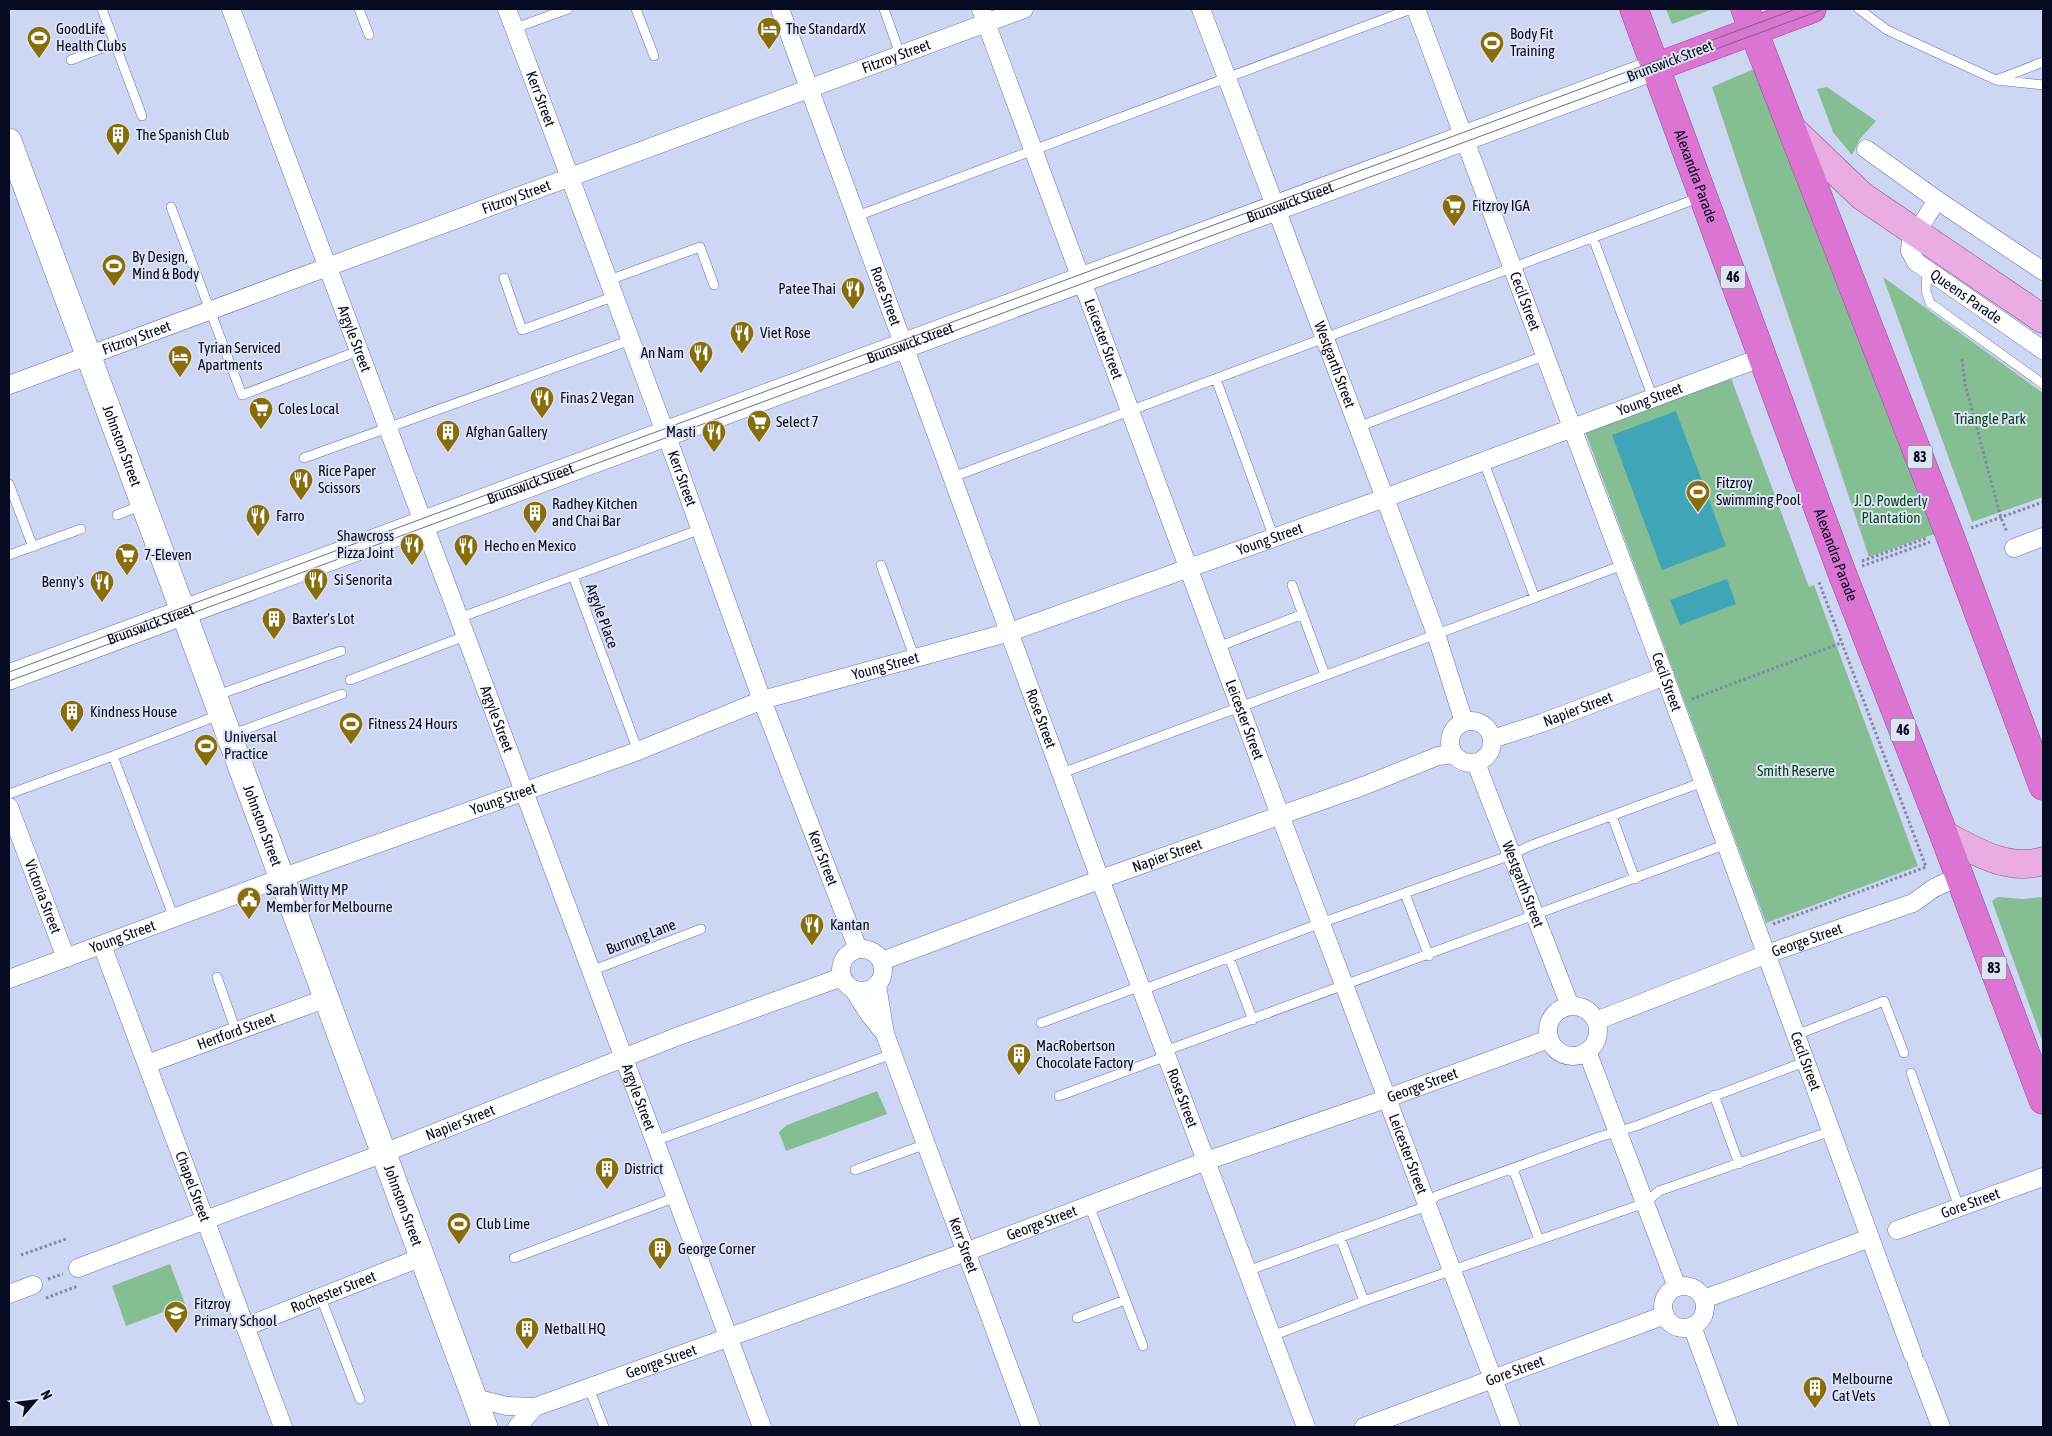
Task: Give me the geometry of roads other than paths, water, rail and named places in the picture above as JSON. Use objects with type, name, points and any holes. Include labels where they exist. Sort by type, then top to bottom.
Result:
[{"type":"highway","name":"Alexandra Parade","points":[[1634,9],[1841,569],[1960,876],[2043,1100]]},
{"type":"highway","name":"Brunswick Street","points":[[1656,67],[1749,19],[1812,9]]},
{"type":"highway","points":[[1749,19],[1793,130]]},
{"type":"highway","name":"83","points":[[1793,130],[1950,536],[2043,786]]},
{"type":"main road","name":"Queens Parade","points":[[1793,130],[1862,196],[2043,320]]},
{"type":"main road","points":[[1944,835],[1985,856],[2005,862],[2028,864],[2043,860]]},
{"type":"street","name":"Argyle Street","points":[[231,9],[762,1427]]},
{"type":"street","name":"Kerr Street","points":[[507,9],[666,433],[762,700],[858,949]]},
{"type":"street","name":"Rose Street","points":[[780,9],[1100,879],[1306,1427]]},
{"type":"street","name":"Fitzroy Street","points":[[9,385],[900,54],[983,16],[1024,9]]},
{"type":"street","name":"Westgarth Street","points":[[1201,9],[1436,634],[1464,722]]},
{"type":"street","name":"Cecil Street","points":[[1416,9],[1514,268],[1941,1427]]},
{"type":"street","name":"Leicester Street","points":[[983,16],[1190,568],[1280,815],[1511,1427]]},
{"type":"street","name":"Brunswick Street","points":[[9,677],[1656,67]]},
{"type":"street","name":"Johnston Street","points":[[9,140],[327,998],[474,1398],[482,1426]]},
{"type":"street","points":[[1866,149],[1937,200],[2043,271]]},
{"type":"street","name":"Queens Parade","points":[[1937,200],[1910,244],[1910,251],[1916,262],[1927,272],[2043,350]]},
{"type":"street","name":"Young Street","points":[[9,980],[281,878],[638,751],[762,700],[1010,632],[1385,498],[1763,357]]},
{"type":"street","points":[[2014,548],[2043,538]]},
{"type":"street","name":"Napier Street","points":[[1492,740],[1665,676]]},
{"type":"street","points":[[1464,722],[1481,724],[1486,728],[1492,740],[1490,752],[1482,761],[1476,763],[1463,762],[1453,754],[1450,747],[1452,733],[1456,727],[1464,722]]},
{"type":"street","name":"Napier Street","points":[[882,961],[1100,879],[1366,786],[1438,756],[1453,754]]},
{"type":"street","name":"Westgarth Street","points":[[1476,763],[1570,1006]]},
{"type":"street","name":"Victoria Street","points":[[9,807],[66,958]]},
{"type":"street","name":"George Street","points":[[1596,1021],[1767,954],[1913,903],[1934,888],[1960,876]]},
{"type":"street","name":"Chapel Street","points":[[102,945],[283,1427]]},
{"type":"street","points":[[863,948],[874,952],[882,961],[883,974],[877,985],[866,991],[847,983],[841,970],[845,956],[858,949],[863,948]]},
{"type":"street","name":"Kerr Street","points":[[847,983],[885,1034]]},
{"type":"street","name":"Napier Street","points":[[80,1276],[206,1220],[384,1153],[624,1057],[847,983]]},
{"type":"street","name":"Kerr Street","points":[[877,985],[885,1034],[1031,1427]]},
{"type":"street","name":"Hertford Street","points":[[147,1064],[327,998]]},
{"type":"street","points":[[1570,1006],[1583,1008],[1596,1021],[1596,1038],[1593,1045],[1587,1051],[1573,1056],[1565,1055],[1558,1051],[1549,1038],[1548,1031],[1552,1017],[1563,1008],[1570,1006]]},
{"type":"street","name":"George Street","points":[[474,1398],[507,1406],[535,1407],[965,1252],[1206,1161],[1387,1098],[1549,1038]]},
{"type":"street","points":[[1587,1051],[1678,1287]]},
{"type":"street","name":"Gore Street","points":[[1897,1230],[2043,1177]]},
{"type":"street","points":[[1704,1299],[1870,1238]]},
{"type":"street","name":"Rochester Street","points":[[245,1327],[422,1257]]},
{"type":"street","points":[[1678,1287],[1696,1289],[1704,1299],[1702,1318],[1692,1326],[1679,1327],[1668,1320],[1665,1315],[1664,1301],[1672,1290],[1678,1287]]},
{"type":"street","points":[[9,1294],[36,1293]]},
{"type":"street","name":"Gore Street","points":[[1364,1427],[1665,1315]]},
{"type":"street","points":[[1692,1326],[1728,1427]]},
{"type":"street","name":"George Street","points":[[517,1427],[535,1407]]},
{"type":"lane","points":[[102,9],[142,116]]},
{"type":"lane","points":[[359,9],[369,35]]},
{"type":"lane","points":[[515,28],[568,9]]},
{"type":"lane","points":[[636,9],[654,56]]},
{"type":"lane","points":[[884,9],[900,54]]},
{"type":"lane","points":[[857,216],[1411,9]]},
{"type":"lane","points":[[1860,9],[1887,30],[1996,80],[2043,85]]},
{"type":"lane","points":[[71,60],[115,43]]},
{"type":"lane","points":[[1996,80],[2043,62]]},
{"type":"lane","points":[[953,477],[1703,196]]},
{"type":"lane","points":[[172,207],[242,395],[361,358]]},
{"type":"lane","points":[[1594,238],[1652,398]]},
{"type":"lane","points":[[504,278],[522,330],[700,247],[714,285]]},
{"type":"lane","points":[[1927,272],[1926,291],[1930,303],[2043,384]]},
{"type":"lane","points":[[304,458],[631,340]]},
{"type":"lane","points":[[1358,427],[1546,355]]},
{"type":"lane","points":[[1216,379],[1274,538]]},
{"type":"lane","points":[[1483,460],[1535,598]]},
{"type":"lane","points":[[9,484],[33,547]]},
{"type":"lane","points":[[117,515],[144,504]]},
{"type":"lane","points":[[9,556],[81,529]]},
{"type":"lane","points":[[573,576],[701,529]]},
{"type":"lane","points":[[881,565],[915,658]]},
{"type":"lane","points":[[1062,773],[1623,565]]},
{"type":"lane","name":"Argyle Place","points":[[459,618],[573,576],[638,751]]},
{"type":"lane","points":[[1292,585],[1326,675]]},
{"type":"lane","points":[[1218,648],[1302,614]]},
{"type":"lane","points":[[350,680],[465,636]]},
{"type":"lane","points":[[9,794],[222,715],[341,652]]},
{"type":"lane","points":[[222,715],[342,694]]},
{"type":"lane","points":[[113,756],[174,918]]},
{"type":"lane","points":[[1041,1023],[1405,894],[1704,782]]},
{"type":"lane","points":[[1612,816],[1635,879]]},
{"type":"lane","points":[[1059,1096],[1253,1020],[1727,844]]},
{"type":"lane","points":[[1405,894],[1429,956]]},
{"type":"lane","name":"Burrung Lane","points":[[591,971],[701,929]]},
{"type":"lane","points":[[1229,957],[1253,1020]]},
{"type":"lane","points":[[216,977],[236,1030]]},
{"type":"lane","points":[[1796,1034],[1884,1001],[1904,1053]]},
{"type":"lane","points":[[655,1140],[892,1054]]},
{"type":"lane","points":[[1247,1271],[1427,1206],[1436,1196],[1619,1132],[1807,1061]]},
{"type":"lane","points":[[1911,1073],[1959,1207]]},
{"type":"lane","points":[[1714,1095],[1739,1164]]},
{"type":"lane","points":[[1272,1336],[1364,1301],[1645,1203],[1659,1191],[1831,1131]]},
{"type":"lane","points":[[855,1170],[926,1144]]},
{"type":"lane","points":[[1513,1169],[1539,1240]]},
{"type":"lane","points":[[514,1258],[676,1197]]},
{"type":"lane","points":[[1089,1205],[1142,1346]]},
{"type":"lane","points":[[1340,1237],[1364,1301]]},
{"type":"lane","points":[[321,1298],[360,1399]]},
{"type":"lane","points":[[1077,1318],[1125,1300]]},
{"type":"lane","points":[[589,1388],[604,1427]]},
{"type":"water","points":[[1676,411],[1726,546],[1662,570],[1612,435]]},
{"type":"water","points":[[1727,579],[1736,604],[1680,625],[1670,600]]},
{"type":"tram line","points":[[9,672],[1796,9]]},
{"type":"tram line","points":[[9,681],[1824,9]]},
{"type":"place","name":"The StandardX","points":[[769,50]]},
{"type":"place","name":"GoodLife Health Clubs","points":[[39,59]]},
{"type":"place","name":"Body Fit Training","points":[[1492,64]]},
{"type":"place","name":"The Spanish Club","points":[[118,156]]},
{"type":"place","name":"Fitzroy IGA","points":[[1454,227]]},
{"type":"place","name":"By Design, Mind & Body","points":[[114,287]]},
{"type":"place","name":"Patee Thai","points":[[853,310]]},
{"type":"place","name":"Viet Rose","points":[[742,354]]},
{"type":"place","name":"An Nam","points":[[701,374]]},
{"type":"place","name":"Tyrian Serviced Apartments","points":[[180,378]]},
{"type":"place","name":"Finas 2 Vegan","points":[[542,419]]},
{"type":"place","name":"Coles Local","points":[[261,430]]},
{"type":"place","name":"Select 7","points":[[759,443]]},
{"type":"place","name":"Afghan Gallery","points":[[448,453]]},
{"type":"place","name":"Masti","points":[[714,453]]},
{"type":"place","name":"Rice Paper Scissors","points":[[301,501]]},
{"type":"place","name":"Fitzroy Swimming Pool","points":[[1698,513]]},
{"type":"place","name":"Radhey Kitchen and Chai Bar","points":[[535,534]]},
{"type":"place","name":"Farro","points":[[258,537]]},
{"type":"place","name":"Shawcross Pizza Joint","points":[[412,566]]},
{"type":"place","name":"Hecho en Mexico","points":[[466,567]]},
{"type":"place","name":"7-Eleven","points":[[127,576]]},
{"type":"place","name":"Si Senorita","points":[[316,601]]},
{"type":"place","name":"Benny's","points":[[102,603]]},
{"type":"place","name":"Baxter's Lot","points":[[274,640]]},
{"type":"place","name":"Kindness House","points":[[72,733]]},
{"type":"place","name":"Fitness 24 Hours","points":[[351,745]]},
{"type":"place","name":"Universal Practice","points":[[206,767]]},
{"type":"place","name":"Sarah Witty MP Member for Melbourne","points":[[249,920]]},
{"type":"place","name":"Kantan","points":[[812,946]]},
{"type":"place","name":"MacRobertson Chocolate Factory","points":[[1019,1076]]},
{"type":"place","name":"District","points":[[607,1190]]},
{"type":"place","name":"Club Lime","points":[[459,1245]]},
{"type":"place","name":"George Corner","points":[[660,1270]]},
{"type":"place","name":"Fitzroy Primary School","points":[[176,1334]]},
{"type":"place","name":"Netball HQ","points":[[527,1350]]},
{"type":"place","name":"Melbourne Cat Vets","points":[[1815,1409]]},
{"type":"park label","name":"Triangle Park","points":[[1990,419]]},
{"type":"park label","name":"J. D. Powderly Plantation","points":[[1891,510]]},
{"type":"park label","name":"Smith Reserve","points":[[1796,771]]}]
